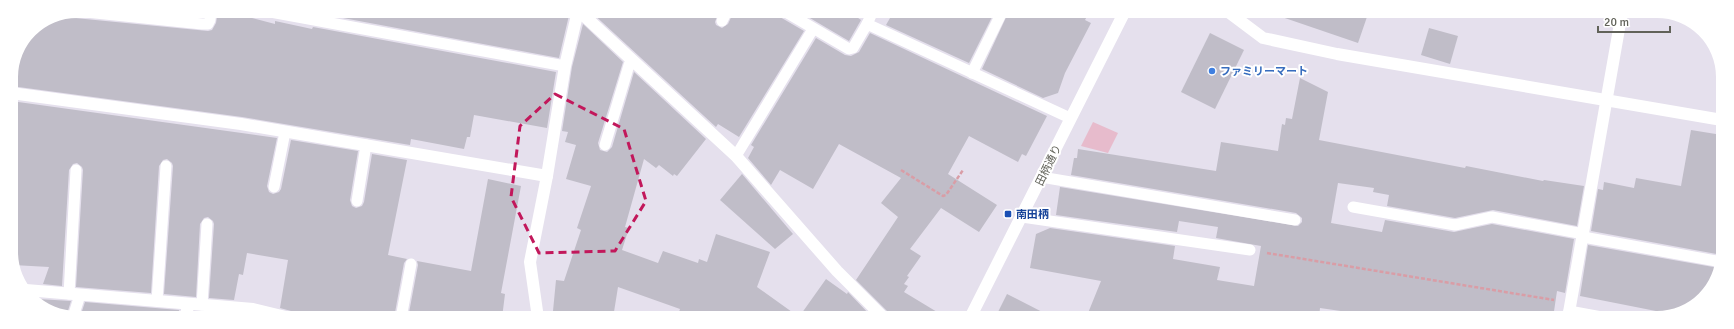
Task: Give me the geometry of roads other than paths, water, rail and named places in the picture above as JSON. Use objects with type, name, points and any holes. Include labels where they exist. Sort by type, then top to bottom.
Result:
[{"type":"street","points":[[537,311],[530,262],[547,176],[565,66],[576,18]]},
{"type":"street","points":[[586,18],[736,156],[837,271],[877,311]]},
{"type":"street","name":"田柄通り","points":[[974,311],[1121,18]]},
{"type":"street","points":[[1236,18],[1262,38],[1337,54],[1716,119]]},
{"type":"street","points":[[1569,311],[1621,18]]},
{"type":"street","points":[[18,94],[241,124],[547,176]]},
{"type":"street","points":[[32,290],[253,309],[260,311]]},
{"type":"street","points":[[187,311],[189,304]]},
{"type":"lane","points":[[144,18],[208,24],[210,18]]},
{"type":"lane","points":[[303,18],[565,66]]},
{"type":"lane","points":[[796,18],[852,50],[869,18]]},
{"type":"lane","points":[[972,73],[999,18]]},
{"type":"lane","points":[[866,24],[1070,118]]},
{"type":"lane","points":[[736,156],[814,29]]},
{"type":"lane","points":[[605,145],[629,65],[633,61]]},
{"type":"lane","points":[[274,188],[285,132]]},
{"type":"lane","points":[[357,201],[366,145]]},
{"type":"lane","points":[[157,301],[166,166]]},
{"type":"lane","points":[[74,311],[76,170]]},
{"type":"lane","points":[[1041,177],[1295,220]]},
{"type":"lane","points":[[1353,207],[1455,225],[1492,218],[1715,261]]},
{"type":"lane","points":[[1022,217],[1250,250]]},
{"type":"lane","points":[[202,305],[208,224]]},
{"type":"lane","points":[[402,311],[411,264]]},
{"type":"place","name":"ファミリーマート","points":[[1212,71]]},
{"type":"place","name":"南田柄","points":[[1008,214]]}]
